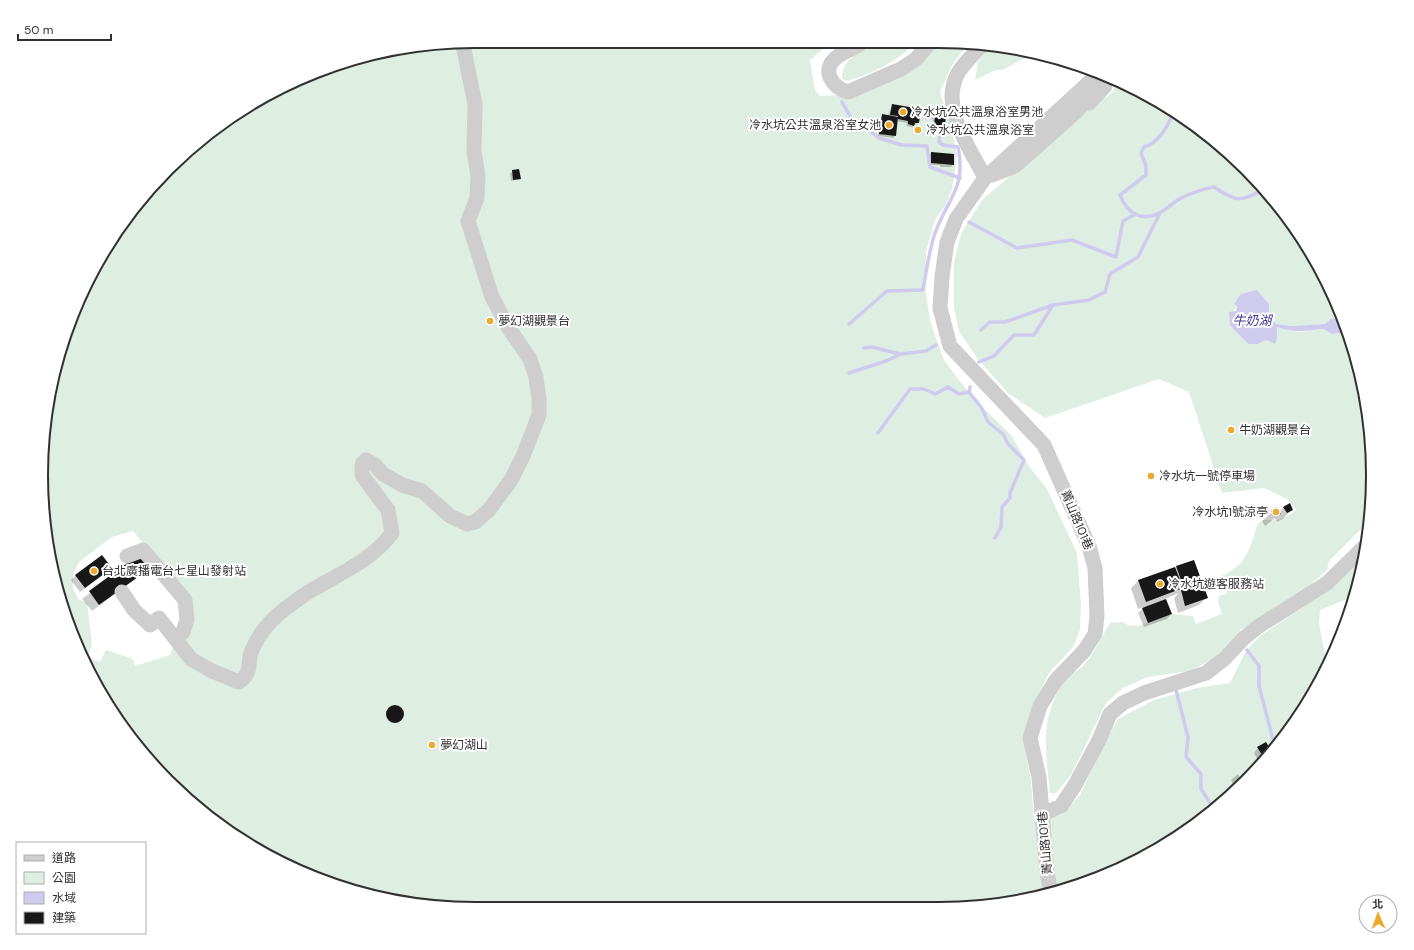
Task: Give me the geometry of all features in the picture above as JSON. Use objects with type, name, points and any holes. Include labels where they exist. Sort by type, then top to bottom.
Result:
[{"type":"street","points":[[122,592],[134,610],[150,625],[159,618],[191,659],[199,665],[239,682],[246,677],[250,667],[251,652],[262,630],[282,612],[317,586],[333,579],[373,553],[385,543],[392,533],[388,510],[362,475],[362,464],[366,460],[375,465],[383,474],[402,486],[422,491],[450,516],[467,524],[475,522],[489,510],[511,480],[523,456],[538,415],[539,399],[536,377],[530,359],[508,327],[492,297],[468,221],[477,198],[478,176],[474,150],[475,104],[464,48]]},
{"type":"street","points":[[853,48],[836,57],[829,68],[828,75],[831,81],[839,89],[848,92],[901,69],[916,59],[925,48]]},
{"type":"street","points":[[978,50],[959,72],[952,86],[952,107],[960,129],[985,178]]},
{"type":"street","points":[[985,178],[1094,78]]},
{"type":"street","points":[[1076,112],[1102,83],[1102,81]]},
{"type":"street","points":[[985,178],[1015,166],[1076,112],[1092,100],[1105,86],[1103,82]]},
{"type":"street","points":[[985,178],[1013,158],[1072,105],[1092,93]]},
{"type":"street","name":"菁山路101巷","points":[[985,178],[956,218],[947,242],[942,277],[940,308],[950,346],[1044,445],[1089,546],[1095,568],[1097,616],[1095,634],[1084,651],[1056,680],[1040,706],[1030,738],[1039,777],[1047,872],[1050,887]]},
{"type":"street","points":[[127,556],[143,550],[185,600],[187,620],[183,632],[176,639]]},
{"type":"street","points":[[1043,814],[1061,806],[1075,785],[1096,746],[1110,714],[1123,703],[1144,693],[1206,673],[1224,659],[1244,638],[1259,626],[1327,584],[1359,552]]},
{"type":"green space","points":[[824,48],[810,60],[815,90],[820,96],[838,95],[932,48],[964,49],[952,65],[940,92],[953,134],[957,156],[952,190],[945,206],[935,220],[926,252],[925,287],[930,321],[944,360],[972,397],[1012,436],[1028,465],[1047,489],[1077,553],[1081,604],[1080,630],[1073,647],[1049,673],[1032,708],[1023,739],[1031,780],[1034,821],[1061,815],[1080,795],[1101,749],[1118,719],[1154,700],[1197,688],[1230,683],[1246,651],[1260,636],[1300,609],[1331,585],[1358,559],[1347,599],[1320,610],[1319,623],[1325,656],[1322,664],[1309,688],[1278,735],[1241,777],[1199,814],[1152,845],[1128,858],[1102,869],[1050,887],[1022,894],[995,898],[939,902],[475,902],[447,901],[392,894],[338,879],[312,869],[261,845],[238,830],[215,814],[173,777],[136,735],[120,712],[105,688],[89,658],[100,662],[106,650],[133,659],[135,666],[170,655],[182,620],[192,603],[133,531],[112,537],[79,562],[73,574],[73,588],[78,599],[87,603],[92,644],[88,656],[71,612],[63,586],[56,558],[52,531],[48,475],[49,447],[56,392],[71,338],[92,286],[105,261],[120,238],[154,193],[193,154],[238,120],[261,105],[286,92],[338,71],[392,56],[447,49]]},
{"type":"green space","points":[[867,48],[910,48],[891,62],[866,75],[848,81],[842,79],[845,66],[851,58]]},
{"type":"green space","points":[[986,51],[1027,57],[1002,70],[996,70],[975,80],[978,62]]},
{"type":"green space","points":[[1114,86],[1153,105],[1199,136],[1221,154],[1260,193],[1278,215],[1309,262],[1322,286],[1336,319],[1332,318],[1325,324],[1293,326],[1276,324],[1269,315],[1269,304],[1237,306],[1230,317],[1231,325],[1242,338],[1258,344],[1265,340],[1275,340],[1277,338],[1277,327],[1300,331],[1323,329],[1332,334],[1341,333],[1358,392],[1362,419],[1366,475],[1365,503],[1362,528],[1329,561],[1327,570],[1310,585],[1285,604],[1241,630],[1213,659],[1190,671],[1148,677],[1123,688],[1107,702],[1071,775],[1056,793],[1050,793],[1046,736],[1050,710],[1063,683],[1086,662],[1110,623],[1123,622],[1128,625],[1138,626],[1172,614],[1193,616],[1196,624],[1222,614],[1218,602],[1219,596],[1227,593],[1220,576],[1229,572],[1242,562],[1250,548],[1260,521],[1282,519],[1296,510],[1289,500],[1264,488],[1222,493],[1189,392],[1159,379],[1045,418],[1008,393],[977,358],[959,331],[954,308],[954,262],[961,234],[982,200],[1086,111],[1113,92]]},
{"type":"water","name":"牛奶湖","points":[[1257,290],[1269,304],[1269,315],[1276,324],[1293,326],[1325,324],[1332,318],[1336,319],[1341,333],[1332,334],[1323,329],[1294,331],[1277,327],[1277,338],[1275,344],[1266,340],[1258,344],[1249,344],[1230,325],[1229,312],[1236,311],[1237,306],[1234,304],[1241,294]]},
{"type":"building","name":"冷水坑公共溫泉浴室男池","points":[[892,104],[921,109],[919,123],[915,123],[914,126],[908,124],[908,121],[898,119],[898,116],[890,115]]},
{"type":"building","name":"冷水坑公共溫泉浴室女池","points":[[882,114],[898,117],[896,136],[879,134]]},
{"type":"building","points":[[935,114],[946,115],[945,126],[934,126]]},
{"type":"building","points":[[931,152],[954,154],[954,165],[931,163]]},
{"type":"building","points":[[519,169],[521,179],[513,180],[512,170]]},
{"type":"building","points":[[1290,503],[1293,510],[1287,513],[1283,507]]},
{"type":"building","name":"冷水坑1號涼亭","points":[[1277,507],[1281,514],[1275,517],[1271,511]]},
{"type":"building","points":[[141,553],[152,567],[99,605],[89,591]]},
{"type":"building","name":"台北廣播電台七星山發射站","points":[[102,555],[112,568],[85,588],[75,575]]},
{"type":"building","points":[[1194,560],[1208,598],[1185,606],[1181,590],[1184,589],[1176,566]]},
{"type":"building","name":"冷水坑遊客服務站","points":[[1175,567],[1183,588],[1146,602],[1138,580]]},
{"type":"building","points":[[1166,599],[1172,614],[1148,623],[1142,608]]},
{"type":"building","points":[[395,705],[401,708],[404,714],[401,720],[395,723],[389,720],[386,714],[389,708]]},
{"type":"building","points":[[1266,742],[1269,746],[1262,755],[1257,747]]},
{"type":"waterway","points":[[842,102],[854,123],[864,126],[879,138],[902,145],[927,146],[930,167],[960,178]]},
{"type":"waterway","points":[[927,117],[938,119]]},
{"type":"waterway","points":[[1171,117],[1161,135],[1149,145],[1144,147],[1141,153],[1146,166],[1146,175],[1120,195],[1131,211],[1141,216],[1147,217],[1154,215],[1181,198],[1197,191],[1214,187],[1233,198],[1238,199],[1249,197],[1259,192]]},
{"type":"waterway","points":[[849,324],[887,291],[923,290],[934,236],[954,194],[960,174],[958,147],[943,145],[939,142],[941,123]]},
{"type":"waterway","points":[[981,330],[990,322],[1005,322],[1053,305],[1089,300],[1105,292],[1110,274],[1138,257],[1160,213]]},
{"type":"waterway","points":[[969,222],[1017,248],[1072,240],[1116,257],[1123,221],[1134,215]]},
{"type":"waterway","points":[[979,362],[994,356],[1014,335],[1034,335],[1053,305]]},
{"type":"waterway","points":[[849,373],[886,361],[901,354],[926,351],[936,345]]},
{"type":"waterway","points":[[864,348],[872,347],[900,354]]},
{"type":"waterway","points":[[878,433],[910,389],[924,389],[935,394],[948,387],[959,394],[969,392]]},
{"type":"waterway","points":[[970,387],[969,392],[981,407],[988,422],[1003,434],[1008,444],[1024,460],[1010,493],[1010,498],[1002,507],[1001,527],[995,538]]},
{"type":"waterway","points":[[1247,650],[1259,666],[1259,686],[1273,741]]},
{"type":"waterway","points":[[1176,690],[1188,737],[1186,757],[1201,774],[1201,789],[1211,804]]},
{"type":"place","name":"冷水坑公共溫泉浴室男池","points":[[903,112]]},
{"type":"place","name":"冷水坑公共溫泉浴室女池","points":[[889,125]]},
{"type":"place","name":"冷水坑公共溫泉浴室","points":[[918,130]]},
{"type":"place","name":"夢幻湖觀景台","points":[[490,321]]},
{"type":"place","name":"牛奶湖觀景台","points":[[1231,430]]},
{"type":"place","name":"冷水坑一號停車場","points":[[1151,476]]},
{"type":"place","name":"冷水坑1號涼亭","points":[[1276,512]]},
{"type":"place","name":"台北廣播電台七星山發射站","points":[[94,571]]},
{"type":"place","name":"冷水坑遊客服務站","points":[[1160,584]]},
{"type":"place","name":"夢幻湖山","points":[[432,745]]}]
